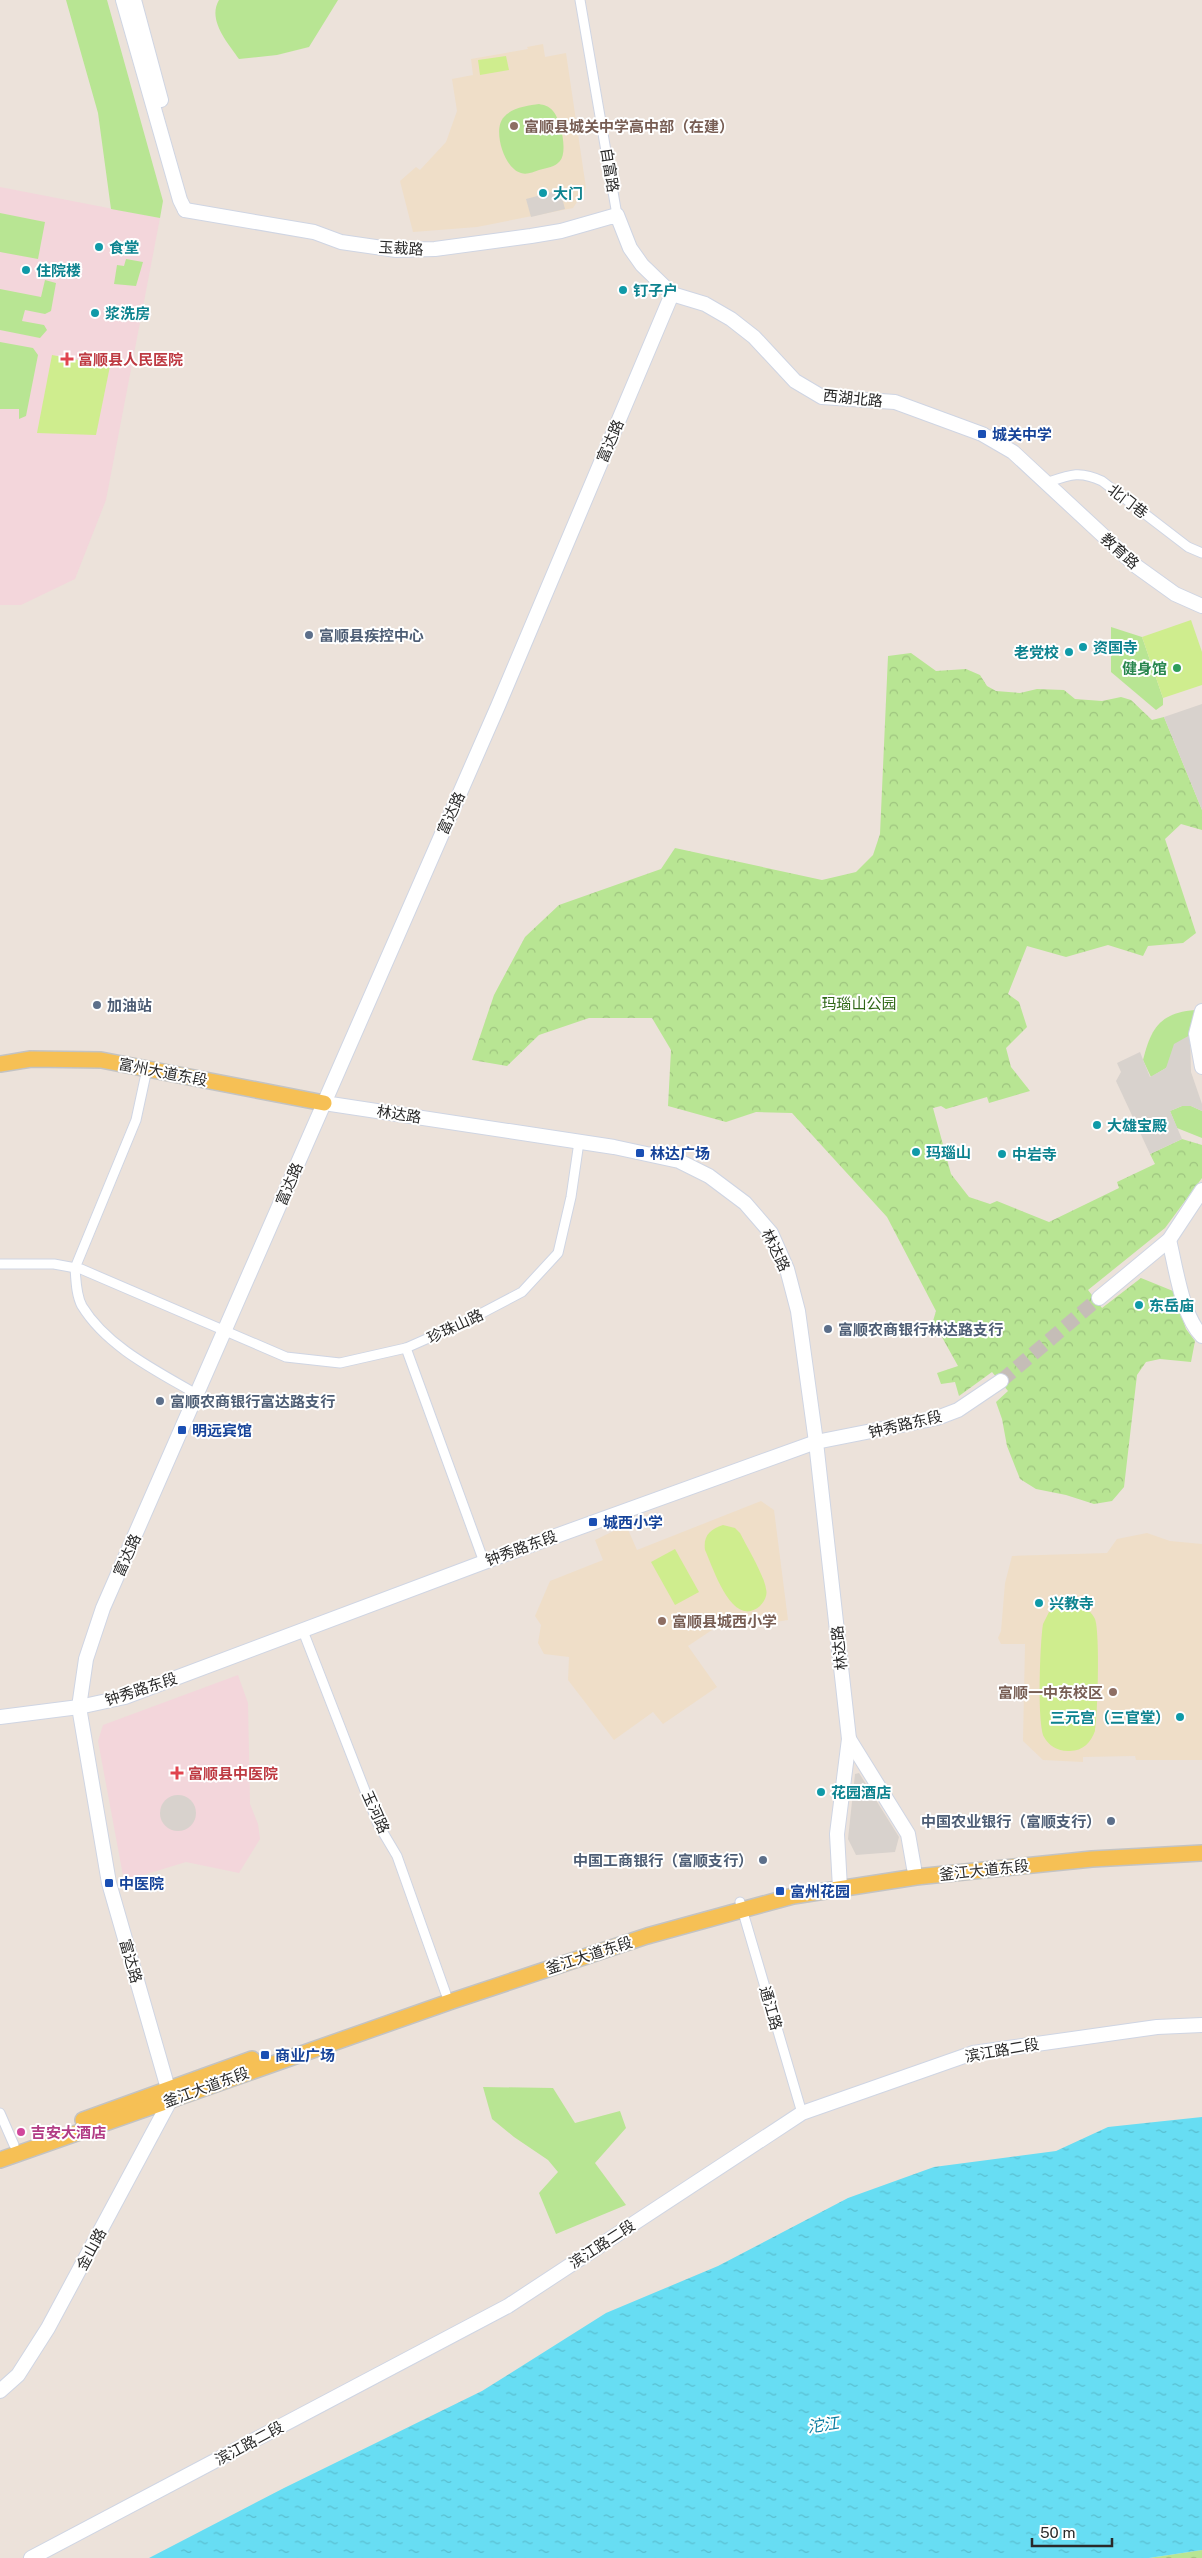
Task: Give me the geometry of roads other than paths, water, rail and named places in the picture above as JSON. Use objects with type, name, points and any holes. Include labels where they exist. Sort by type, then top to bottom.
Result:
[{"type":"main road","name":"富州大道东段","points":[[0,1064],[32,1059],[100,1060],[324,1103]]},
{"type":"main road","name":"釜江大道东段","points":[[839,1883],[914,1868],[1081,1852],[1202,1846]]},
{"type":"main road","name":"釜江大道东段","points":[[7,2147],[354,2034],[791,1888],[1092,1859],[1202,1853]]},
{"type":"main road","name":"釜江大道东段","points":[[0,2160],[170,2094],[446,1994],[645,1928],[741,1906]]},
{"type":"street","points":[[123,0],[180,200],[186,210]]},
{"type":"street","points":[[134,0],[187,197],[186,210]]},
{"type":"street","name":"自富路","points":[[580,0],[617,215],[630,248],[642,265],[672,294]]},
{"type":"street","name":"玉裁路","points":[[186,210],[314,232],[342,242],[396,250],[435,249],[531,236],[561,231],[617,215]]},
{"type":"street","name":"西湖北路","points":[[672,294],[705,304],[732,319],[754,337],[795,381],[822,397],[895,402],[982,434],[1012,452],[1046,483]]},
{"type":"street","name":"富达路","points":[[170,2094],[108,1883],[79,1707],[86,1659],[103,1608],[198,1395],[498,706],[672,294]]},
{"type":"street","name":"北门巷","points":[[1046,483],[1072,474],[1088,474],[1102,481],[1188,547],[1202,553]]},
{"type":"street","name":"教育路","points":[[1046,483],[1136,566],[1175,594],[1202,606]]},
{"type":"street","points":[[1202,1011],[1196,1034],[1202,1067]]},
{"type":"street","points":[[147,1069],[136,1120],[75,1268],[76,1286],[82,1305],[103,1332],[146,1364],[198,1395]]},
{"type":"street","name":"林达路","points":[[324,1103],[579,1142],[679,1161],[709,1176],[745,1203],[771,1233],[787,1268],[798,1311],[816,1442],[849,1738]]},
{"type":"street","name":"珍珠山路","points":[[0,1264],[54,1264],[75,1268],[286,1357],[340,1363],[406,1348],[465,1322],[522,1292],[558,1253],[571,1197],[579,1142]]},
{"type":"street","points":[[1099,1298],[1169,1240],[1202,1190]]},
{"type":"street","points":[[1169,1240],[1187,1310],[1196,1330],[1202,1336]]},
{"type":"street","points":[[406,1348],[484,1562]]},
{"type":"street","name":"钟秀路东段","points":[[0,1717],[79,1707],[125,1697],[484,1562],[816,1442],[936,1418],[958,1410],[1000,1382]]},
{"type":"street","name":"玉河路","points":[[303,1631],[378,1824],[397,1856],[446,1994]]},
{"type":"street","points":[[849,1738],[908,1834],[914,1868]]},
{"type":"street","points":[[839,1883],[837,1834],[849,1738]]},
{"type":"street","name":"通江路","points":[[741,1906],[802,2113]]},
{"type":"street","name":"滨江路二段","points":[[31,2558],[508,2306],[802,2113],[973,2052],[1157,2027],[1202,2025]]},
{"type":"street","name":"金山路","points":[[0,2392],[18,2375],[48,2328],[170,2094]]},
{"type":"street","points":[[0,2114],[7,2147]]},
{"type":"water","name":"沱江","points":[[1202,2117],[1202,2550],[1149,2558],[149,2558],[284,2488],[482,2391],[606,2313],[718,2266],[848,2198],[934,2167],[1056,2151],[1108,2127]]},
{"type":"tunnel","points":[[1001,1381],[1099,1298]]},
{"type":"place","name":"富顺县城关中学高中部（在建）","points":[[514,126]]},
{"type":"place","name":"大门","points":[[543,193]]},
{"type":"place","name":"食堂","points":[[99,247]]},
{"type":"place","name":"住院楼","points":[[26,270]]},
{"type":"place","name":"钉子户","points":[[623,290]]},
{"type":"place","name":"浆洗房","points":[[95,313]]},
{"type":"place","name":"富顺县人民医院","points":[[67,359]]},
{"type":"place","name":"城关中学","points":[[982,434]]},
{"type":"place","name":"富顺县疾控中心","points":[[309,635]]},
{"type":"place","name":"资国寺","points":[[1083,647]]},
{"type":"place","name":"老党校","points":[[1069,652]]},
{"type":"place","name":"健身馆","points":[[1177,668]]},
{"type":"place","name":"加油站","points":[[97,1005]]},
{"type":"place","name":"大雄宝殿","points":[[1097,1125]]},
{"type":"place","name":"玛瑙山","points":[[916,1152]]},
{"type":"place","name":"林达广场","points":[[640,1153]]},
{"type":"place","name":"中岩寺","points":[[1002,1154]]},
{"type":"place","name":"东岳庙","points":[[1139,1305]]},
{"type":"place","name":"富顺农商银行林达路支行","points":[[828,1329]]},
{"type":"place","name":"富顺农商银行富达路支行","points":[[160,1401]]},
{"type":"place","name":"明远宾馆","points":[[182,1430]]},
{"type":"place","name":"城西小学","points":[[593,1522]]},
{"type":"place","name":"兴教寺","points":[[1039,1603]]},
{"type":"place","name":"富顺县城西小学","points":[[662,1621]]},
{"type":"place","name":"富顺一中东校区","points":[[1113,1692]]},
{"type":"place","name":"三元宫（三官堂）","points":[[1180,1717]]},
{"type":"place","name":"富顺县中医院","points":[[177,1773]]},
{"type":"place","name":"花园酒店","points":[[821,1792]]},
{"type":"place","name":"中国农业银行（富顺支行）","points":[[1111,1821]]},
{"type":"place","name":"中国工商银行（富顺支行）","points":[[763,1860]]},
{"type":"place","name":"中医院","points":[[109,1883]]},
{"type":"place","name":"富州花园","points":[[780,1891]]},
{"type":"place","name":"商业广场","points":[[265,2055]]},
{"type":"place","name":"吉安大酒店","points":[[21,2132]]},
{"type":"park label","name":"玛瑙山公园","points":[[859,1003]]}]
